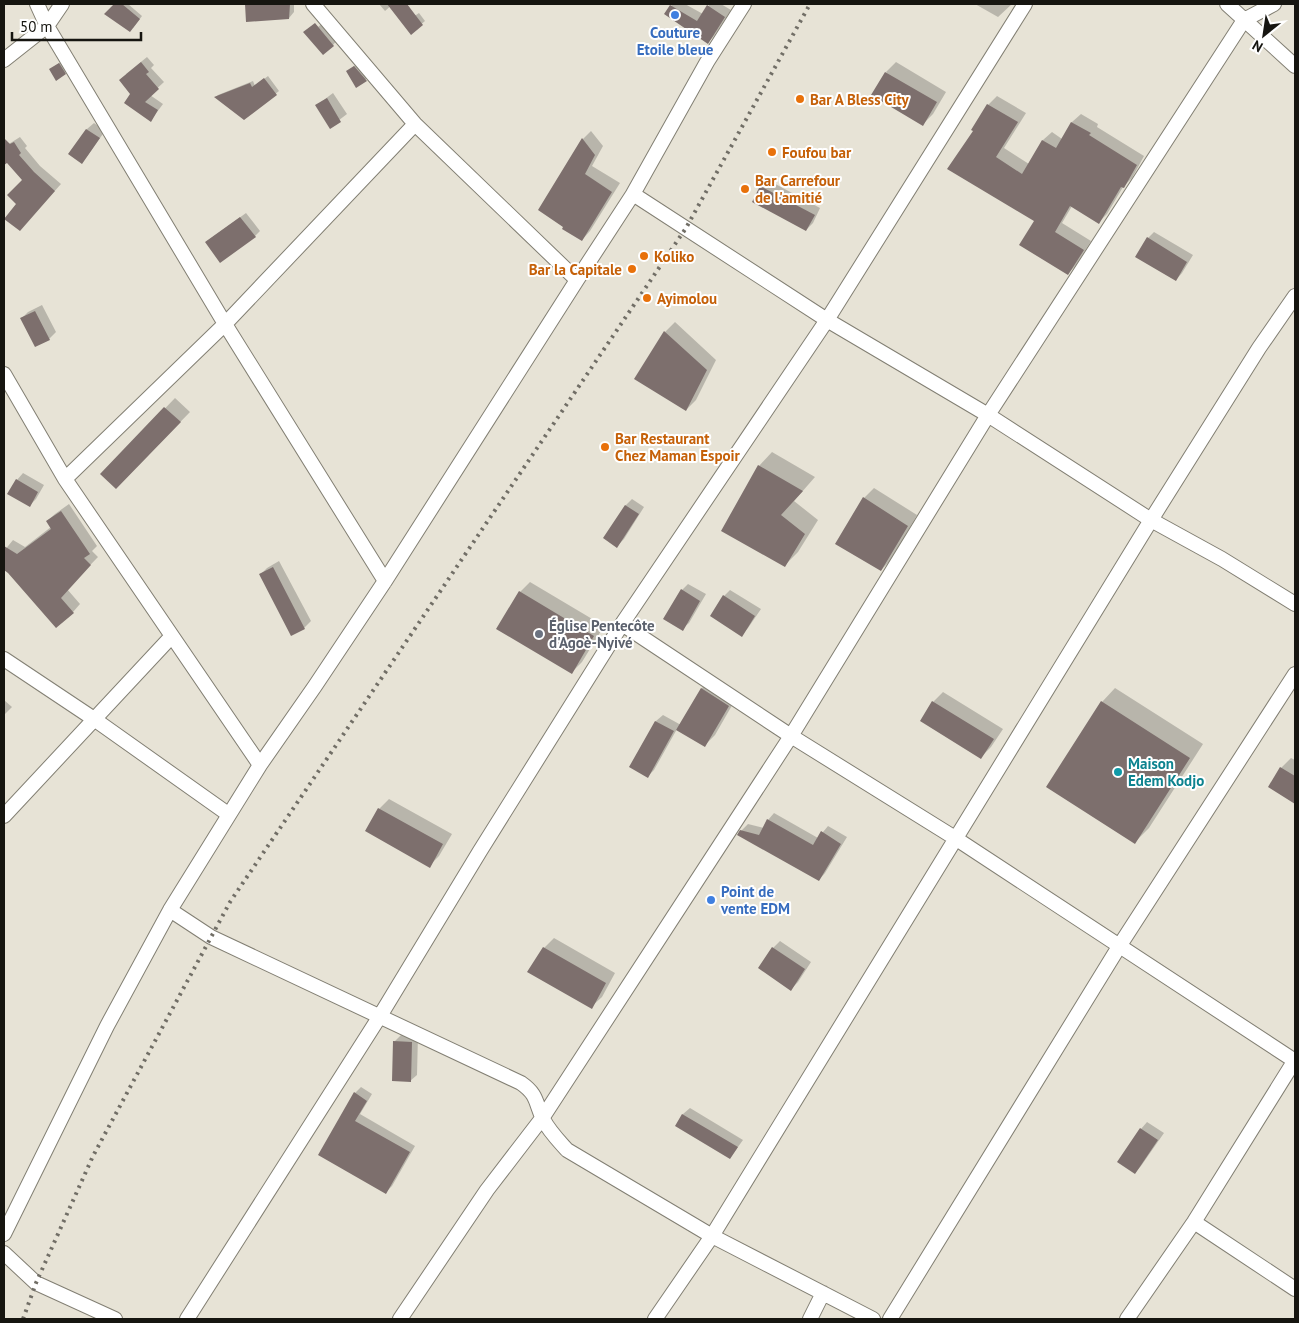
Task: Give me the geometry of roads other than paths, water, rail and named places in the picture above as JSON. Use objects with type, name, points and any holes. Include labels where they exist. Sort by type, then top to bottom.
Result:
[{"type":"street","points":[[36,4],[47,26],[225,324],[385,581]]},
{"type":"street","points":[[4,60],[47,26],[62,4]]},
{"type":"street","points":[[313,4],[415,124],[576,280]]},
{"type":"street","points":[[4,1234],[107,1026],[170,910],[228,814],[385,581],[576,280],[633,194],[707,62],[744,4]]},
{"type":"street","points":[[188,1319],[380,1016],[480,851],[622,624],[828,320],[1025,4]]},
{"type":"street","points":[[1227,4],[1295,66]]},
{"type":"street","points":[[400,1319],[487,1190],[542,1118],[791,736],[988,415],[1244,20],[1274,4]]},
{"type":"street","points":[[65,479],[225,324],[415,124]]},
{"type":"street","points":[[633,194],[828,320],[988,415],[1151,520],[1222,559],[1295,604]]},
{"type":"street","points":[[655,1319],[712,1236],[1151,520],[1259,348],[1295,296]]},
{"type":"street","points":[[4,374],[65,479],[260,765]]},
{"type":"street","points":[[622,624],[791,736],[955,838],[1120,945],[1295,1061],[1194,1222],[1127,1319]]},
{"type":"street","points":[[4,816],[171,637]]},
{"type":"street","points":[[4,659],[94,719],[228,814]]},
{"type":"street","points":[[890,1319],[1120,945],[1295,674]]},
{"type":"street","points":[[170,910],[211,937],[521,1083],[531,1090],[542,1118],[552,1134],[567,1150],[712,1236],[873,1319]]},
{"type":"street","points":[[1194,1222],[1295,1289]]},
{"type":"street","points":[[4,1253],[36,1283],[114,1319]]},
{"type":"street","points":[[810,1319],[823,1293]]},
{"type":"railway","points":[[23,1319],[36,1283],[93,1156],[230,902],[686,228],[810,4]]},
{"type":"place","name":"Couture Etoile bleue","points":[[675,15]]},
{"type":"place","name":"Bar A Bless City","points":[[800,99]]},
{"type":"place","name":"Foufou bar","points":[[772,152]]},
{"type":"place","name":"Bar Carrefour de l'amitié","points":[[745,189]]},
{"type":"place","name":"Koliko","points":[[644,256]]},
{"type":"place","name":"Bar la Capitale","points":[[632,269]]},
{"type":"place","name":"Ayimolou","points":[[647,298]]},
{"type":"place","name":"Bar Restaurant Chez Maman Espoir","points":[[605,447]]},
{"type":"place","name":"Église Pentecôte d'Agoè-Nyivé","points":[[539,634]]},
{"type":"place","name":"Maison Edem Kodjo","points":[[1118,772]]},
{"type":"place","name":"Point de vente EDM","points":[[711,900]]}]
